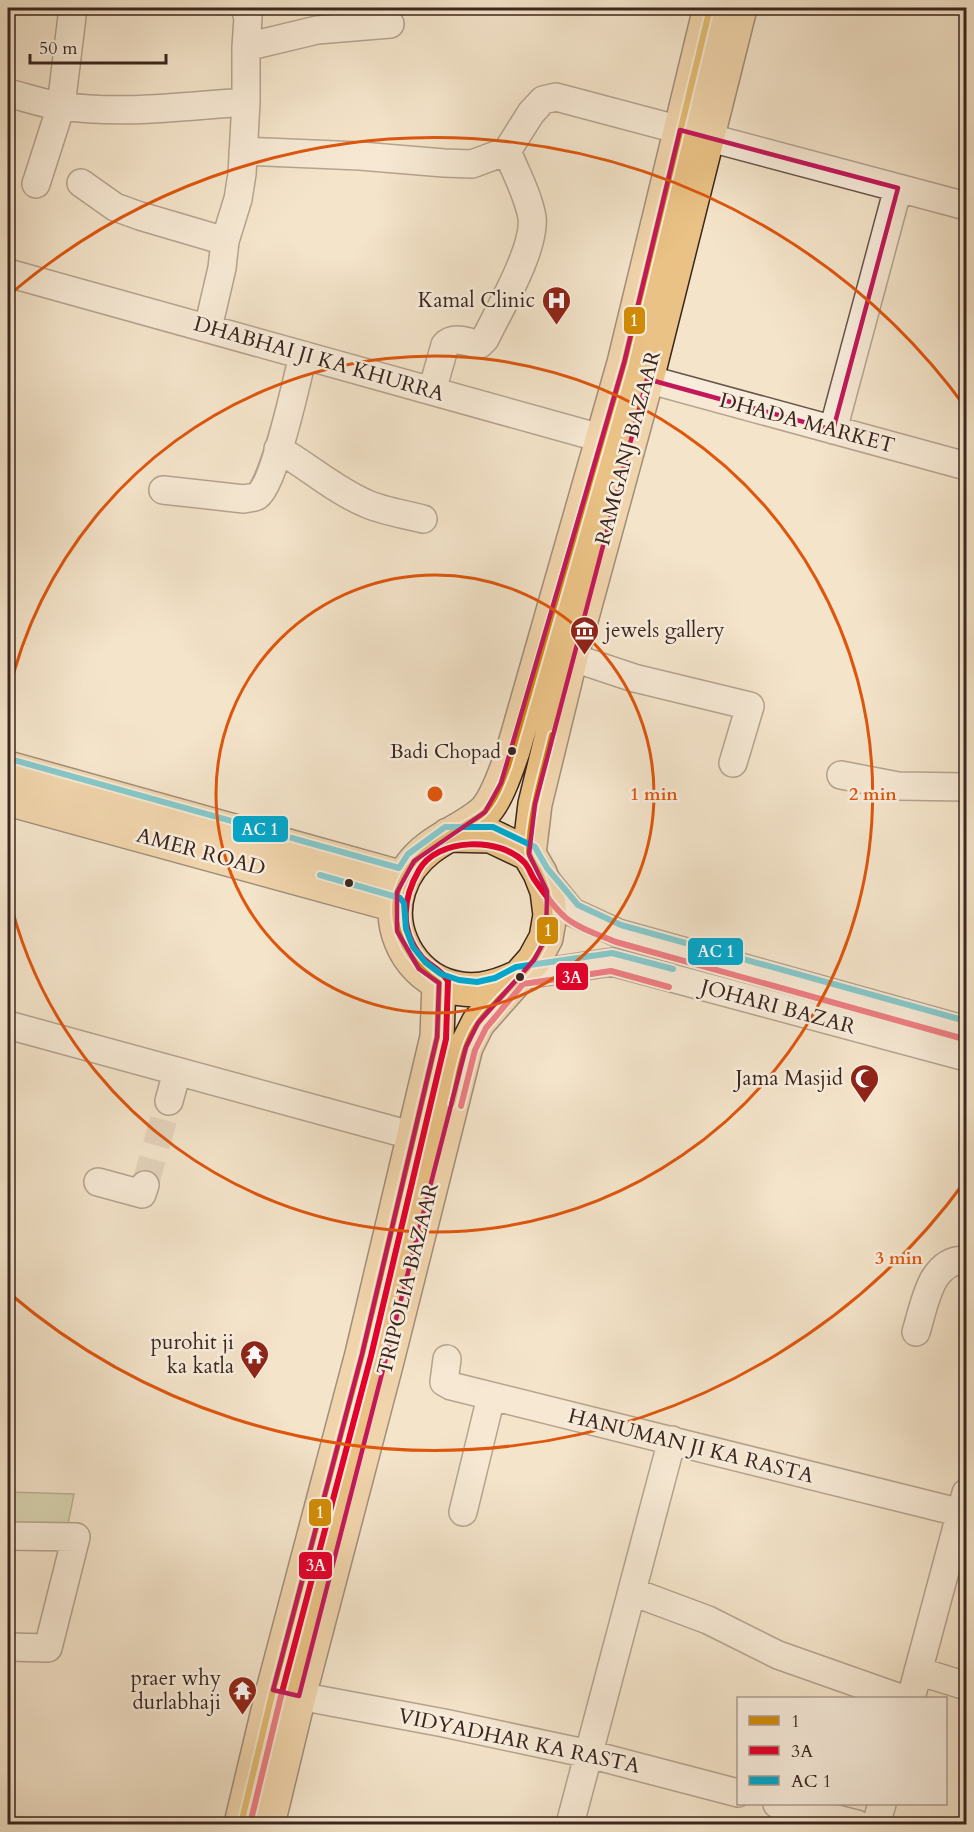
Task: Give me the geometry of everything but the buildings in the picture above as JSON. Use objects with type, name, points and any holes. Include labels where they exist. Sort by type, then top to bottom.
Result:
[{"type":"main road","name":"RAMGANJ BAZAAR","points":[[448,835],[485,812],[501,783],[616,442],[647,379],[693,134],[710,8]]},
{"type":"main road","name":"RAMGANJ BAZAAR","points":[[535,863],[535,804],[571,657],[616,442],[624,363],[693,134],[740,8]]},
{"type":"main road","name":"AMER ROAD","points":[[8,768],[399,891]]},
{"type":"main road","name":"AMER ROAD","points":[[8,799],[399,891]]},
{"type":"main road","points":[[448,835],[491,836],[535,863],[547,891],[550,915],[546,938],[534,960],[517,977],[498,986],[478,990],[457,989],[439,983],[419,969],[405,952],[397,931],[399,891],[414,861],[448,835]]},
{"type":"main road","name":"TRIPOLIA BAZAAR","points":[[241,1824],[286,1693],[387,1361],[466,1047],[478,1023],[517,977]]},
{"type":"main road","name":"TRIPOLIA BAZAAR","points":[[268,1824],[286,1693],[359,1365],[437,1037],[439,983]]},
{"type":"street","points":[[36,184],[60,106],[73,8]]},
{"type":"street","points":[[208,328],[222,268],[225,241],[238,199],[242,174],[248,18],[245,8]]},
{"type":"street","points":[[246,47],[315,19],[390,24]]},
{"type":"street","points":[[8,93],[60,106],[150,110],[246,102]]},
{"type":"street","points":[[243,151],[472,164],[507,152],[531,113],[543,100],[556,97],[966,206]]},
{"type":"street","points":[[432,391],[445,345],[449,341],[480,344],[485,339],[522,262],[531,236],[532,220],[529,204],[507,152]]},
{"type":"street","points":[[81,183],[115,207],[225,241]]},
{"type":"street","points":[[833,430],[898,188]]},
{"type":"street","name":"DHABHAI JI KA KHURRA","points":[[8,273],[616,442]]},
{"type":"street","points":[[163,490],[244,499],[257,496],[266,485],[278,449],[303,355]]},
{"type":"street","name":"DHADA MARKET","points":[[647,379],[966,466]]},
{"type":"street","points":[[278,449],[300,461],[331,485],[366,504],[423,519]]},
{"type":"street","points":[[571,657],[634,678],[750,706],[733,763]]},
{"type":"street","points":[[841,775],[898,786],[966,787]]},
{"type":"street","name":"JOHARI BAZAR","points":[[535,863],[572,912],[618,933],[966,1030]]},
{"type":"street","name":"JOHARI BAZAR","points":[[517,977],[612,962],[966,1057]]},
{"type":"street","points":[[8,1025],[414,1136]]},
{"type":"street","points":[[169,1101],[177,1072]]},
{"type":"street","points":[[98,1182],[142,1194],[145,1185]]},
{"type":"street","points":[[916,1332],[933,1279],[945,1265],[957,1260],[966,1260]]},
{"type":"street","name":"HANUMAN JI KA RASTA","points":[[447,1359],[444,1382],[451,1386],[672,1440],[965,1507]]},
{"type":"street","points":[[463,1512],[490,1397]]},
{"type":"street","points":[[570,1824],[672,1440]]},
{"type":"street","points":[[911,1697],[965,1507]]},
{"type":"street","points":[[8,1536],[76,1537],[48,1648],[8,1647]]},
{"type":"street","points":[[633,1592],[708,1620],[778,1655],[897,1697]]},
{"type":"street","points":[[918,1671],[966,1686]]},
{"type":"street","name":"VIDYADHAR KA RASTA","points":[[286,1693],[589,1754],[737,1793]]},
{"type":"street","points":[[785,1805],[857,1824]]},
{"type":"street","points":[[876,1824],[881,1805]]},
{"type":"highlighted area","points":[[680,130],[898,188],[833,430],[647,379],[535,804],[529,854],[547,891],[546,938],[534,960],[478,1023],[466,1047],[299,1696],[273,1690],[362,1354],[437,1037],[439,983],[419,969],[397,931],[397,892],[414,861],[485,812],[501,783],[624,363]]},
{"type":"green space","points":[[8,1492],[74,1494],[67,1529],[8,1529]]},
{"type":"tunnel","points":[[145,1185],[169,1101]]},
{"type":"transit line","name":"1","points":[[241,1824],[273,1690],[362,1354],[437,1037],[439,983],[410,955],[401,938],[396,921],[395,903],[400,885],[409,868],[424,852],[485,811],[496,796],[508,766],[624,363],[710,8]]},
{"type":"transit line","name":"1","points":[[452,1104],[462,1062],[473,1031],[487,1012],[534,961],[546,937],[549,921],[547,895],[529,851],[534,807],[552,735]]},
{"type":"transit line","points":[[10,759],[399,868],[408,854],[445,827],[493,827],[535,847],[547,868],[578,905],[621,925],[966,1021]]},
{"type":"transit line","name":"3A","points":[[250,1824],[282,1692],[371,1356],[446,1039],[448,981],[421,956],[414,946],[406,924],[409,891],[419,870],[428,859],[440,852],[469,844],[500,848],[514,854],[525,863],[557,910],[577,925],[596,934],[616,942],[964,1039]]},
{"type":"transit line","points":[[320,875],[400,898],[404,903],[406,929],[413,947],[425,962],[441,974],[459,980],[477,982],[495,978],[516,967],[612,953],[673,969]]},
{"type":"transit line","name":"3A","points":[[461,1106],[475,1050],[486,1028],[523,984],[611,971],[669,987]]},
{"type":"place","name":"Kamal Clinic","points":[[556,326]]},
{"type":"place","name":"jewels gallery","points":[[584,656]]},
{"type":"place","name":"Badi Chopad","points":[[512,751]]},
{"type":"place","name":"Jama Masjid","points":[[864,1104]]},
{"type":"place","name":"purohit ji ka katla","points":[[255,1380]]},
{"type":"place","name":"praer why durlabhaji","points":[[242,1716]]}]
